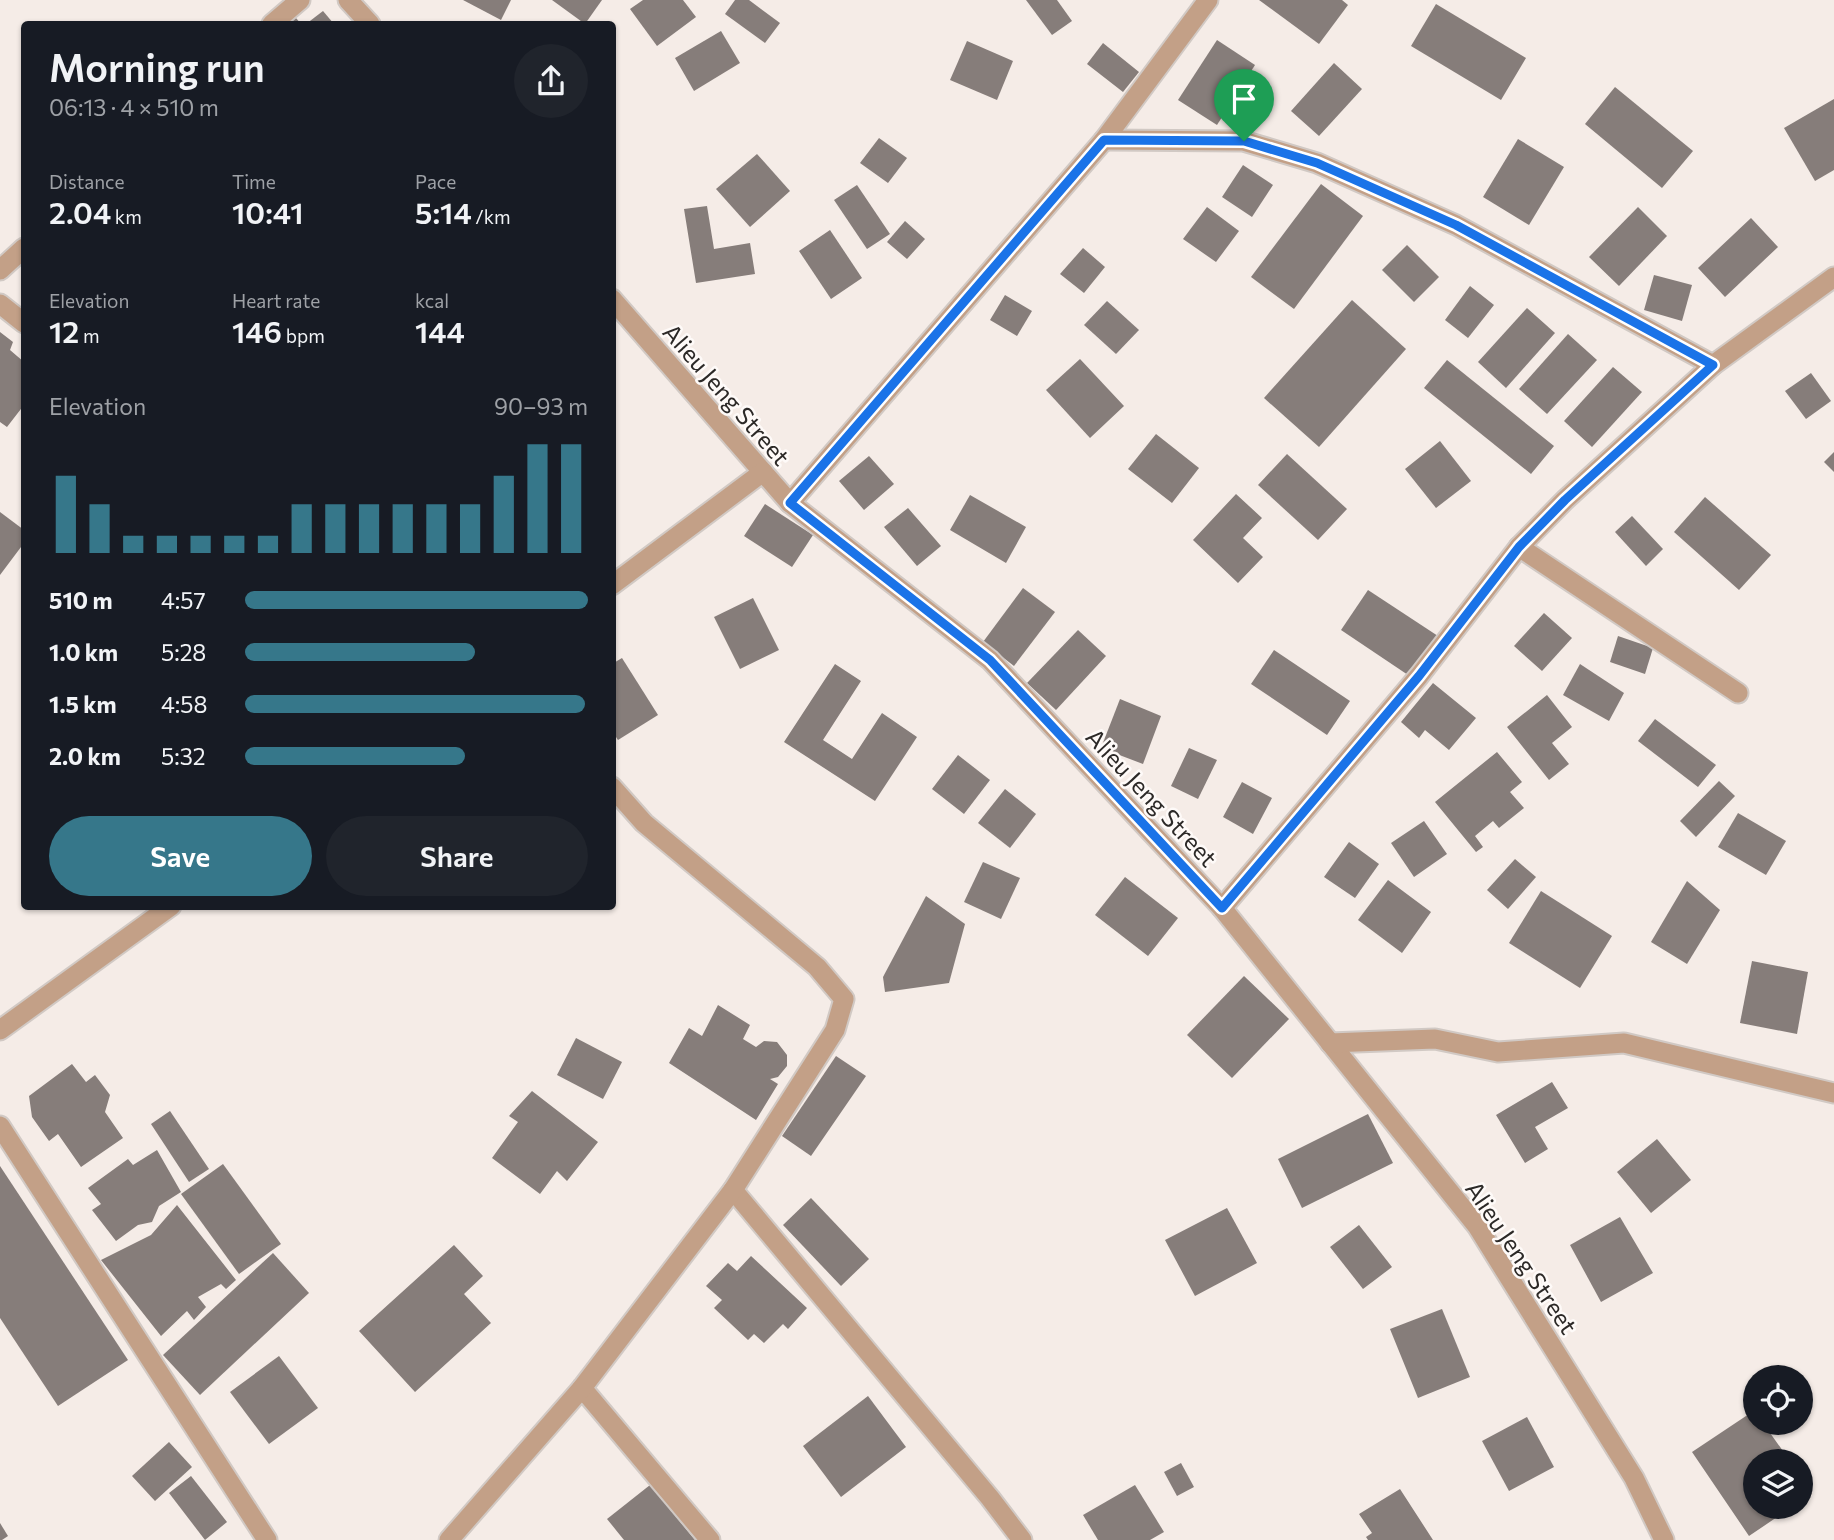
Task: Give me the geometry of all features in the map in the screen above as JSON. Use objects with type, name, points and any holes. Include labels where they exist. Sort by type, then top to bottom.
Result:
[{"type":"street","points":[[276,21],[300,0]]},
{"type":"street","points":[[348,0],[367,21]]},
{"type":"street","points":[[790,503],[1104,140],[1208,0]]},
{"type":"street","points":[[1104,140],[1244,141],[1317,163],[1456,225],[1713,365]]},
{"type":"street","points":[[0,270],[21,251]]},
{"type":"street","points":[[1222,908],[1419,676],[1519,547],[1565,500],[1713,365],[1834,277]]},
{"type":"street","points":[[0,303],[21,320]]},
{"type":"street","name":"Alieu Jeng Street","points":[[616,304],[790,503],[990,660],[1222,908],[1477,1226],[1634,1478],[1664,1540]]},
{"type":"street","points":[[616,582],[763,472]]},
{"type":"street","points":[[1519,547],[1738,693]]},
{"type":"street","points":[[449,1540],[582,1388],[733,1190],[835,1030],[844,999],[817,967],[644,823],[616,792]]},
{"type":"street","points":[[0,1030],[165,910]]},
{"type":"street","points":[[1330,1043],[1435,1039],[1498,1052],[1624,1043],[1834,1093]]},
{"type":"street","points":[[0,1126],[267,1540]]},
{"type":"street","points":[[733,1190],[990,1498],[1021,1540]]},
{"type":"street","points":[[582,1388],[710,1540]]},
{"type":"building","points":[[463,0],[511,0],[501,20]]},
{"type":"building","points":[[552,0],[602,0],[587,21],[581,21]]},
{"type":"building","points":[[643,0],[683,0],[696,17],[657,46],[630,9]]},
{"type":"building","points":[[735,0],[749,0],[780,23],[765,43],[725,14]]},
{"type":"building","points":[[1026,0],[1057,0],[1072,21],[1052,35]]},
{"type":"building","points":[[1259,0],[1342,0],[1348,5],[1319,44]]},
{"type":"building","points":[[1436,4],[1526,58],[1501,100],[1411,46]]},
{"type":"building","points":[[323,11],[331,21],[310,21]]},
{"type":"building","points":[[291,12],[298,21],[280,21]]},
{"type":"building","points":[[721,31],[740,63],[694,91],[675,58]]},
{"type":"building","points":[[1217,40],[1255,65],[1217,125],[1178,100]]},
{"type":"building","points":[[967,41],[1013,61],[997,100],[950,80]]},
{"type":"building","points":[[1103,43],[1139,72],[1123,92],[1087,64]]},
{"type":"building","points":[[1334,63],[1362,89],[1319,136],[1291,111]]},
{"type":"building","points":[[1615,87],[1693,151],[1662,188],[1585,124]]},
{"type":"building","points":[[1834,99],[1834,170],[1815,181],[1784,128]]},
{"type":"building","points":[[879,138],[907,158],[888,183],[860,163]]},
{"type":"building","points":[[1518,139],[1564,167],[1529,225],[1483,197]]},
{"type":"building","points":[[757,154],[790,191],[750,227],[716,189]]},
{"type":"building","points":[[1243,165],[1273,185],[1252,217],[1222,197]]},
{"type":"building","points":[[1321,184],[1363,216],[1294,309],[1251,277]]},
{"type":"building","points":[[857,185],[890,234],[867,249],[834,200]]},
{"type":"building","points":[[707,206],[714,249],[750,243],[755,274],[696,283],[684,209]]},
{"type":"building","points":[[1207,207],[1239,231],[1216,262],[1183,239]]},
{"type":"building","points":[[1638,207],[1667,236],[1619,286],[1589,257]]},
{"type":"building","points":[[1751,218],[1778,247],[1725,297],[1698,268]]},
{"type":"building","points":[[905,221],[925,239],[907,259],[887,242]]},
{"type":"building","points":[[830,230],[862,278],[831,299],[799,251]]},
{"type":"building","points":[[1407,245],[1439,277],[1414,302],[1382,270]]},
{"type":"building","points":[[1083,248],[1105,267],[1084,293],[1060,274]]},
{"type":"building","points":[[1654,275],[1692,285],[1682,321],[1644,310]]},
{"type":"building","points":[[1470,286],[1494,305],[1468,338],[1445,320]]},
{"type":"building","points":[[1005,295],[1032,311],[1017,336],[990,320]]},
{"type":"building","points":[[1352,300],[1406,349],[1319,447],[1264,398]]},
{"type":"building","points":[[1107,301],[1139,330],[1116,354],[1084,325]]},
{"type":"building","points":[[1527,308],[1555,333],[1506,388],[1478,362]]},
{"type":"building","points":[[0,332],[13,342],[10,350],[21,359],[21,409],[7,427],[0,422]]},
{"type":"building","points":[[1568,334],[1597,360],[1547,414],[1519,389]]},
{"type":"building","points":[[1080,359],[1124,406],[1090,438],[1046,390]]},
{"type":"building","points":[[1447,360],[1554,446],[1531,474],[1424,388]]},
{"type":"building","points":[[1613,367],[1642,392],[1592,447],[1564,421]]},
{"type":"building","points":[[1811,373],[1831,401],[1806,419],[1785,391]]},
{"type":"building","points":[[1156,434],[1199,468],[1172,503],[1128,469]]},
{"type":"building","points":[[1440,441],[1471,481],[1436,508],[1405,469]]},
{"type":"building","points":[[1834,452],[1834,472],[1824,462]]},
{"type":"building","points":[[1287,454],[1347,509],[1318,540],[1258,485]]},
{"type":"building","points":[[869,456],[894,484],[864,510],[839,481]]},
{"type":"building","points":[[1236,494],[1262,518],[1243,538],[1263,557],[1238,583],[1193,540]]},
{"type":"building","points":[[970,495],[1026,527],[1006,563],[950,530]]},
{"type":"building","points":[[1705,497],[1771,555],[1739,590],[1674,532]]},
{"type":"building","points":[[765,504],[813,535],[792,567],[744,536]]},
{"type":"building","points":[[908,508],[941,546],[917,566],[884,527]]},
{"type":"building","points":[[0,512],[21,528],[21,547],[0,575]]},
{"type":"building","points":[[1632,516],[1663,549],[1646,566],[1615,532]]},
{"type":"building","points":[[1023,588],[1055,612],[1014,666],[983,642]]},
{"type":"building","points":[[1368,590],[1441,638],[1414,679],[1341,630]]},
{"type":"building","points":[[753,598],[779,650],[740,669],[714,617]]},
{"type":"building","points":[[1544,613],[1572,638],[1542,671],[1514,646]]},
{"type":"building","points":[[1078,630],[1106,656],[1056,710],[1027,683]]},
{"type":"building","points":[[1618,636],[1653,648],[1645,674],[1610,662]]},
{"type":"building","points":[[1274,650],[1350,701],[1327,735],[1251,684]]},
{"type":"building","points":[[622,658],[658,715],[618,740],[616,737],[616,662]]},
{"type":"building","points":[[835,664],[861,681],[823,740],[852,759],[882,713],[917,737],[875,801],[784,742]]},
{"type":"building","points":[[1580,664],[1624,693],[1609,721],[1563,695]]},
{"type":"building","points":[[1433,683],[1476,718],[1449,750],[1425,730],[1419,738],[1401,722]]},
{"type":"building","points":[[1547,695],[1572,727],[1552,743],[1569,764],[1549,780],[1507,727]]},
{"type":"building","points":[[1120,699],[1161,716],[1143,764],[1101,748]]},
{"type":"building","points":[[1655,719],[1716,765],[1698,787],[1638,741]]},
{"type":"building","points":[[1189,748],[1217,760],[1198,799],[1171,786]]},
{"type":"building","points":[[1497,752],[1522,782],[1510,792],[1524,808],[1499,828],[1493,821],[1475,836],[1483,847],[1476,852],[1435,802]]},
{"type":"building","points":[[958,755],[990,780],[964,814],[932,789]]},
{"type":"building","points":[[1719,781],[1735,796],[1696,837],[1680,821]]},
{"type":"building","points":[[1242,782],[1272,798],[1253,834],[1223,817]]},
{"type":"building","points":[[1005,789],[1036,814],[1010,848],[978,823]]},
{"type":"building","points":[[1738,813],[1786,841],[1766,875],[1718,847]]},
{"type":"building","points":[[1424,821],[1447,854],[1414,877],[1391,843]]},
{"type":"building","points":[[1349,842],[1379,864],[1355,898],[1324,877]]},
{"type":"building","points":[[1515,859],[1536,877],[1508,909],[1487,890]]},
{"type":"building","points":[[983,862],[1020,878],[1001,919],[964,902]]},
{"type":"building","points":[[1125,877],[1178,918],[1148,956],[1095,915]]},
{"type":"building","points":[[1388,880],[1431,912],[1402,953],[1358,920]]},
{"type":"building","points":[[1687,881],[1720,910],[1687,964],[1651,942]]},
{"type":"building","points":[[1541,891],[1612,936],[1580,988],[1509,943]]},
{"type":"building","points":[[926,896],[965,924],[949,983],[885,992],[883,977]]},
{"type":"building","points":[[1752,961],[1808,972],[1797,1034],[1740,1023]]},
{"type":"building","points":[[1244,976],[1289,1019],[1232,1078],[1187,1035]]},
{"type":"building","points":[[718,1005],[750,1025],[743,1039],[756,1047],[764,1041],[777,1042],[787,1055],[787,1066],[778,1077],[770,1079],[778,1084],[756,1120],[669,1063],[689,1028],[702,1036]]},
{"type":"building","points":[[576,1038],[622,1062],[603,1099],[557,1075]]},
{"type":"building","points":[[836,1056],[866,1076],[811,1156],[782,1136]]},
{"type":"building","points":[[72,1064],[86,1082],[95,1075],[110,1095],[105,1112],[123,1138],[81,1167],[58,1134],[49,1141],[32,1117],[29,1096]]},
{"type":"building","points":[[1552,1082],[1568,1108],[1535,1127],[1548,1149],[1525,1163],[1496,1115]]},
{"type":"building","points":[[532,1091],[598,1142],[567,1181],[557,1171],[540,1194],[492,1158],[518,1122],[509,1116]]},
{"type":"building","points":[[170,1111],[209,1169],[189,1182],[151,1124]]},
{"type":"building","points":[[1368,1114],[1393,1163],[1302,1208],[1278,1159]]},
{"type":"building","points":[[1657,1139],[1691,1180],[1651,1213],[1617,1172]]},
{"type":"building","points":[[157,1150],[181,1192],[159,1206],[152,1222],[138,1225],[116,1241],[92,1210],[101,1204],[88,1188],[128,1159],[133,1165]]},
{"type":"building","points":[[223,1164],[281,1244],[239,1274],[181,1194]]},
{"type":"building","points":[[0,1166],[128,1360],[58,1406],[0,1318]]},
{"type":"building","points":[[811,1198],[869,1259],[841,1286],[783,1225]]},
{"type":"building","points":[[177,1205],[236,1280],[226,1289],[221,1284],[198,1297],[206,1307],[194,1320],[187,1311],[161,1336],[101,1260],[151,1235]]},
{"type":"building","points":[[1227,1208],[1257,1263],[1195,1296],[1165,1240]]},
{"type":"building","points":[[1620,1217],[1653,1273],[1601,1302],[1570,1245]]},
{"type":"building","points":[[1359,1225],[1392,1267],[1363,1289],[1330,1247]]},
{"type":"building","points":[[454,1245],[483,1276],[464,1294],[491,1323],[415,1392],[359,1331]]},
{"type":"building","points":[[273,1253],[309,1293],[200,1395],[163,1355]]},
{"type":"building","points":[[751,1256],[807,1308],[788,1329],[783,1324],[764,1343],[754,1334],[748,1340],[714,1308],[722,1300],[706,1286],[728,1263],[737,1271]]},
{"type":"building","points":[[1442,1309],[1470,1377],[1418,1398],[1390,1329]]},
{"type":"building","points":[[279,1356],[318,1408],[269,1444],[230,1392]]},
{"type":"building","points":[[868,1396],[906,1447],[841,1497],[803,1446]]},
{"type":"building","points":[[1527,1417],[1554,1467],[1509,1491],[1482,1441]]},
{"type":"building","points":[[1743,1418],[1743,1435],[1772,1435],[1781,1449],[1743,1449],[1743,1519],[1774,1519],[1749,1536],[1692,1452]]},
{"type":"building","points":[[169,1442],[192,1467],[155,1501],[132,1476]]},
{"type":"building","points":[[1181,1463],[1194,1487],[1177,1496],[1164,1472]]},
{"type":"building","points":[[191,1476],[227,1522],[205,1540],[169,1493]]},
{"type":"building","points":[[650,1485],[695,1540],[624,1540],[607,1519]]},
{"type":"building","points":[[1135,1485],[1164,1532],[1150,1540],[1098,1540],[1083,1515]]},
{"type":"building","points":[[1400,1489],[1433,1540],[1368,1540],[1366,1537],[1372,1533],[1359,1514]]},
{"type":"building","points":[[0,1523],[8,1536],[2,1540],[0,1540]]},
{"type":"route","points":[[1104,140],[1244,141],[1317,163],[1456,225],[1713,365],[1565,500],[1519,547],[1419,676],[1222,908],[990,660],[790,503],[1104,140]]}]
